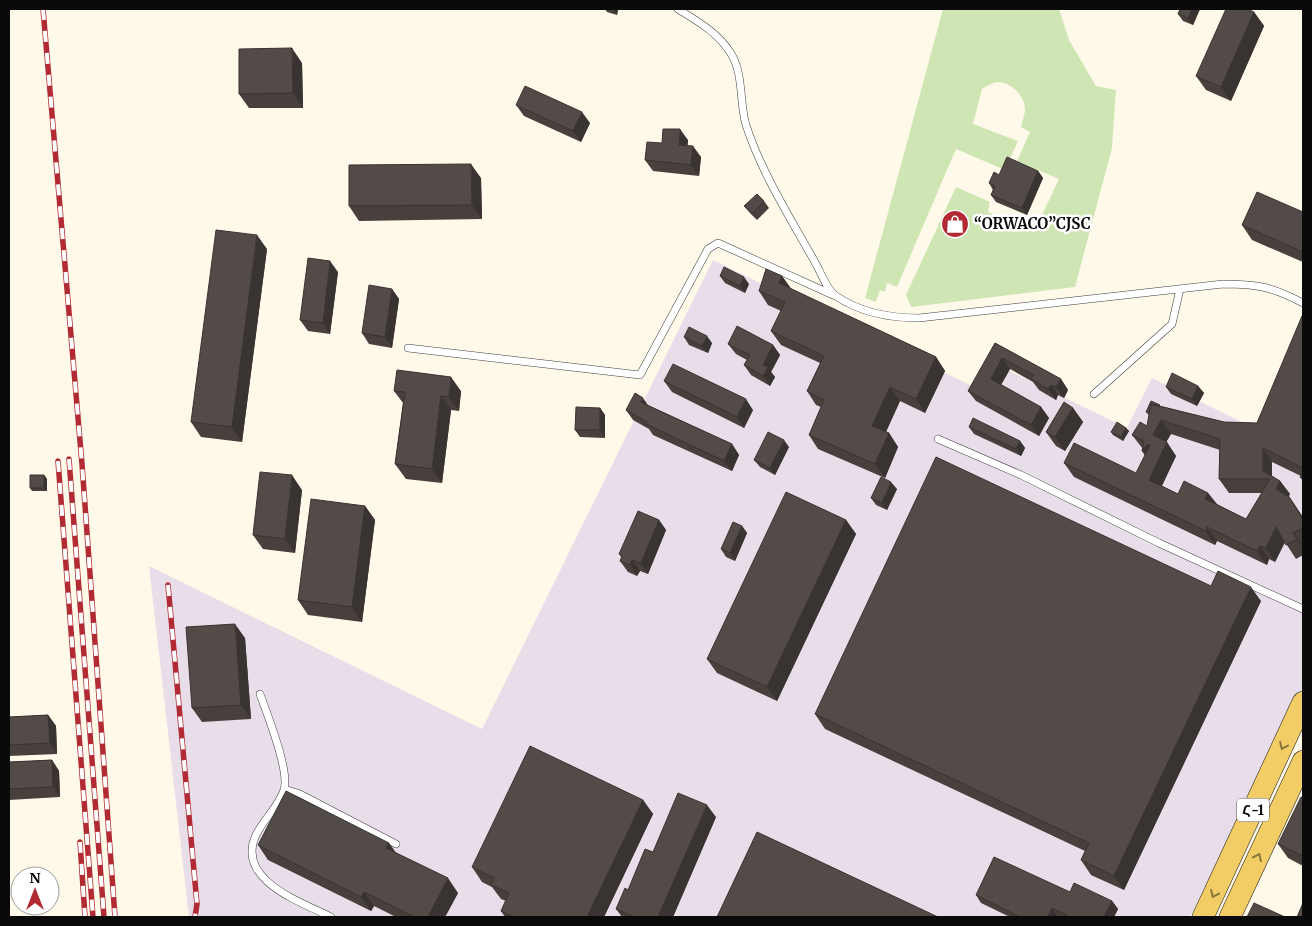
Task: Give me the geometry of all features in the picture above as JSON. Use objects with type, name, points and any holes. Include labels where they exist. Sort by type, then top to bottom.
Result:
[{"type":"main road","name":"Հ-1","points":[[1203,917],[1303,702]]},
{"type":"main road","name":"Հ-1","points":[[1230,917],[1303,762]]},
{"type":"lane","points":[[678,9],[712,32],[731,53],[738,71],[740,99],[746,125],[772,186],[834,295]]},
{"type":"lane","points":[[408,348],[640,375],[708,249],[718,243],[873,314],[919,318],[1223,284],[1262,285],[1274,288],[1303,303]]},
{"type":"lane","points":[[1094,394],[1172,324],[1180,289]]},
{"type":"lane","points":[[938,439],[1021,476],[1159,543],[1303,609]]},
{"type":"lane","points":[[260,694],[284,771],[284,789],[255,836],[251,856],[258,873],[278,890],[331,917]]},
{"type":"lane","points":[[284,789],[300,794],[396,844]]},
{"type":"shaded area","points":[[713,260],[980,390],[993,363],[1127,428],[1152,378],[1303,452],[1303,687],[1190,917],[189,917],[149,566],[482,729]]},
{"type":"green space","points":[[943,9],[1059,9],[1069,40],[1096,86],[1116,90],[1112,148],[1075,287],[911,307],[906,295],[956,187],[990,202],[988,212],[1034,232],[1059,179],[1017,161],[1030,132],[1021,127],[1025,106],[1021,96],[1013,87],[997,82],[982,89],[973,124],[1018,141],[1005,170],[956,149],[897,287],[887,283],[885,292],[880,290],[876,302],[865,298]]},
{"type":"building","points":[[1180,9],[1192,9],[1188,18],[1178,14]]},
{"type":"building","points":[[1226,9],[1247,9],[1254,12],[1221,87],[1196,76]]},
{"type":"building","points":[[292,48],[293,93],[239,94],[239,49]]},
{"type":"building","points":[[525,86],[582,112],[573,131],[516,105]]},
{"type":"building","points":[[663,129],[680,129],[679,145],[693,146],[691,165],[645,160],[647,142],[662,143]]},
{"type":"building","points":[[1007,157],[1038,171],[1022,208],[991,195],[995,186],[989,183],[994,172],[999,175]]},
{"type":"building","points":[[471,164],[472,205],[349,206],[349,165]]},
{"type":"building","points":[[1257,192],[1303,212],[1303,252],[1242,225]]},
{"type":"building","points":[[757,194],[764,201],[752,213],[744,206]]},
{"type":"building","points":[[216,230],[257,235],[232,427],[191,422]]},
{"type":"building","points":[[308,258],[330,261],[323,323],[300,320]]},
{"type":"building","points":[[724,267],[744,277],[740,286],[720,276]]},
{"type":"building","points":[[766,269],[782,276],[779,283],[936,357],[916,399],[890,387],[872,426],[889,433],[875,464],[809,435],[824,400],[807,391],[824,356],[771,331],[785,302],[759,291]]},
{"type":"building","points":[[369,285],[392,289],[385,337],[362,333]]},
{"type":"building","points":[[1302,316],[1303,468],[1263,448],[1263,471],[1280,481],[1276,489],[1289,497],[1303,519],[1303,528],[1293,533],[1297,539],[1286,545],[1276,527],[1266,548],[1260,546],[1257,551],[1207,527],[1206,531],[1064,463],[1074,443],[1136,473],[1150,445],[1148,444],[1142,451],[1144,441],[1132,435],[1140,422],[1147,426],[1151,404],[1224,422],[1257,423]],"holes":[[[1161,420],[1220,439],[1219,479],[1270,479],[1246,519],[1205,499],[1208,493],[1184,481],[1178,494],[1149,480],[1167,442],[1153,435]]]},
{"type":"building","points":[[737,326],[773,345],[763,365],[768,367],[763,376],[744,365],[750,355],[728,344]]},
{"type":"building","points":[[689,327],[707,336],[702,346],[684,337]]},
{"type":"building","points":[[995,343],[1061,379],[1056,387],[1051,385],[1048,389],[1031,379],[1034,375],[1002,358],[991,379],[1041,407],[1031,425],[968,391]]},
{"type":"building","points":[[673,364],[746,399],[737,417],[664,381]]},
{"type":"building","points":[[397,370],[451,377],[449,397],[441,396],[432,469],[395,464],[405,392],[394,391]]},
{"type":"building","points":[[1172,373],[1198,386],[1192,399],[1166,387]]},
{"type":"building","points":[[635,393],[643,398],[640,402],[732,444],[724,461],[646,424],[647,422],[626,410]]},
{"type":"building","points":[[1151,401],[1160,405],[1151,404],[1149,413],[1146,412]]},
{"type":"building","points":[[1064,402],[1073,408],[1055,437],[1046,432]]},
{"type":"building","points":[[576,407],[600,408],[600,430],[575,430]]},
{"type":"building","points":[[973,418],[1020,441],[1016,449],[969,427]]},
{"type":"building","points":[[1117,422],[1126,428],[1121,437],[1111,432]]},
{"type":"building","points":[[768,432],[784,440],[770,468],[754,460]]},
{"type":"building","points":[[936,457],[1211,586],[1218,571],[1251,587],[1114,876],[1081,860],[1089,843],[815,714]]},
{"type":"building","points":[[260,472],[292,475],[285,539],[253,535]]},
{"type":"building","points":[[30,475],[44,475],[44,488],[30,488]]},
{"type":"building","points":[[881,477],[891,482],[882,503],[871,498]]},
{"type":"building","points":[[786,492],[846,520],[767,687],[707,659]]},
{"type":"building","points":[[311,499],[365,506],[352,607],[298,600]]},
{"type":"building","points":[[638,511],[659,520],[641,563],[632,560],[630,565],[620,561],[622,556],[619,554]]},
{"type":"building","points":[[733,522],[742,526],[730,553],[721,549]]},
{"type":"building","points":[[235,624],[241,705],[192,708],[186,627]]},
{"type":"building","points":[[48,715],[50,743],[9,745],[9,717]]},
{"type":"building","points":[[530,746],[643,800],[587,917],[513,917],[501,911],[509,893],[491,885],[494,878],[472,867]]},
{"type":"building","points":[[52,760],[53,787],[9,789],[9,762]]},
{"type":"building","points":[[286,791],[389,843],[386,848],[448,878],[428,917],[415,917],[364,892],[361,897],[258,845]]},
{"type":"building","points":[[678,793],[707,805],[658,917],[635,917],[616,909],[625,888],[628,890],[645,849],[653,852]]},
{"type":"building","points":[[1301,797],[1303,798],[1303,856],[1278,844]]},
{"type":"building","points":[[757,832],[938,917],[717,917]]},
{"type":"building","points":[[994,857],[1070,892],[1074,883],[1112,901],[1104,917],[1066,917],[1067,915],[1052,908],[1048,917],[1020,917],[976,895]]},
{"type":"building","points":[[1254,903],[1285,917],[1247,917]]},
{"type":"building","points":[[1303,903],[1303,917],[1297,917]]},
{"type":"railway","points":[[43,9],[82,464],[115,917]]},
{"type":"railway","points":[[69,459],[104,917]]},
{"type":"railway","points":[[58,461],[93,917]]},
{"type":"railway","points":[[168,585],[197,904],[195,917]]},
{"type":"railway","points":[[80,842],[85,917]]},
{"type":"place","name":"“ORWACO”CJSC","points":[[955,224]]}]
